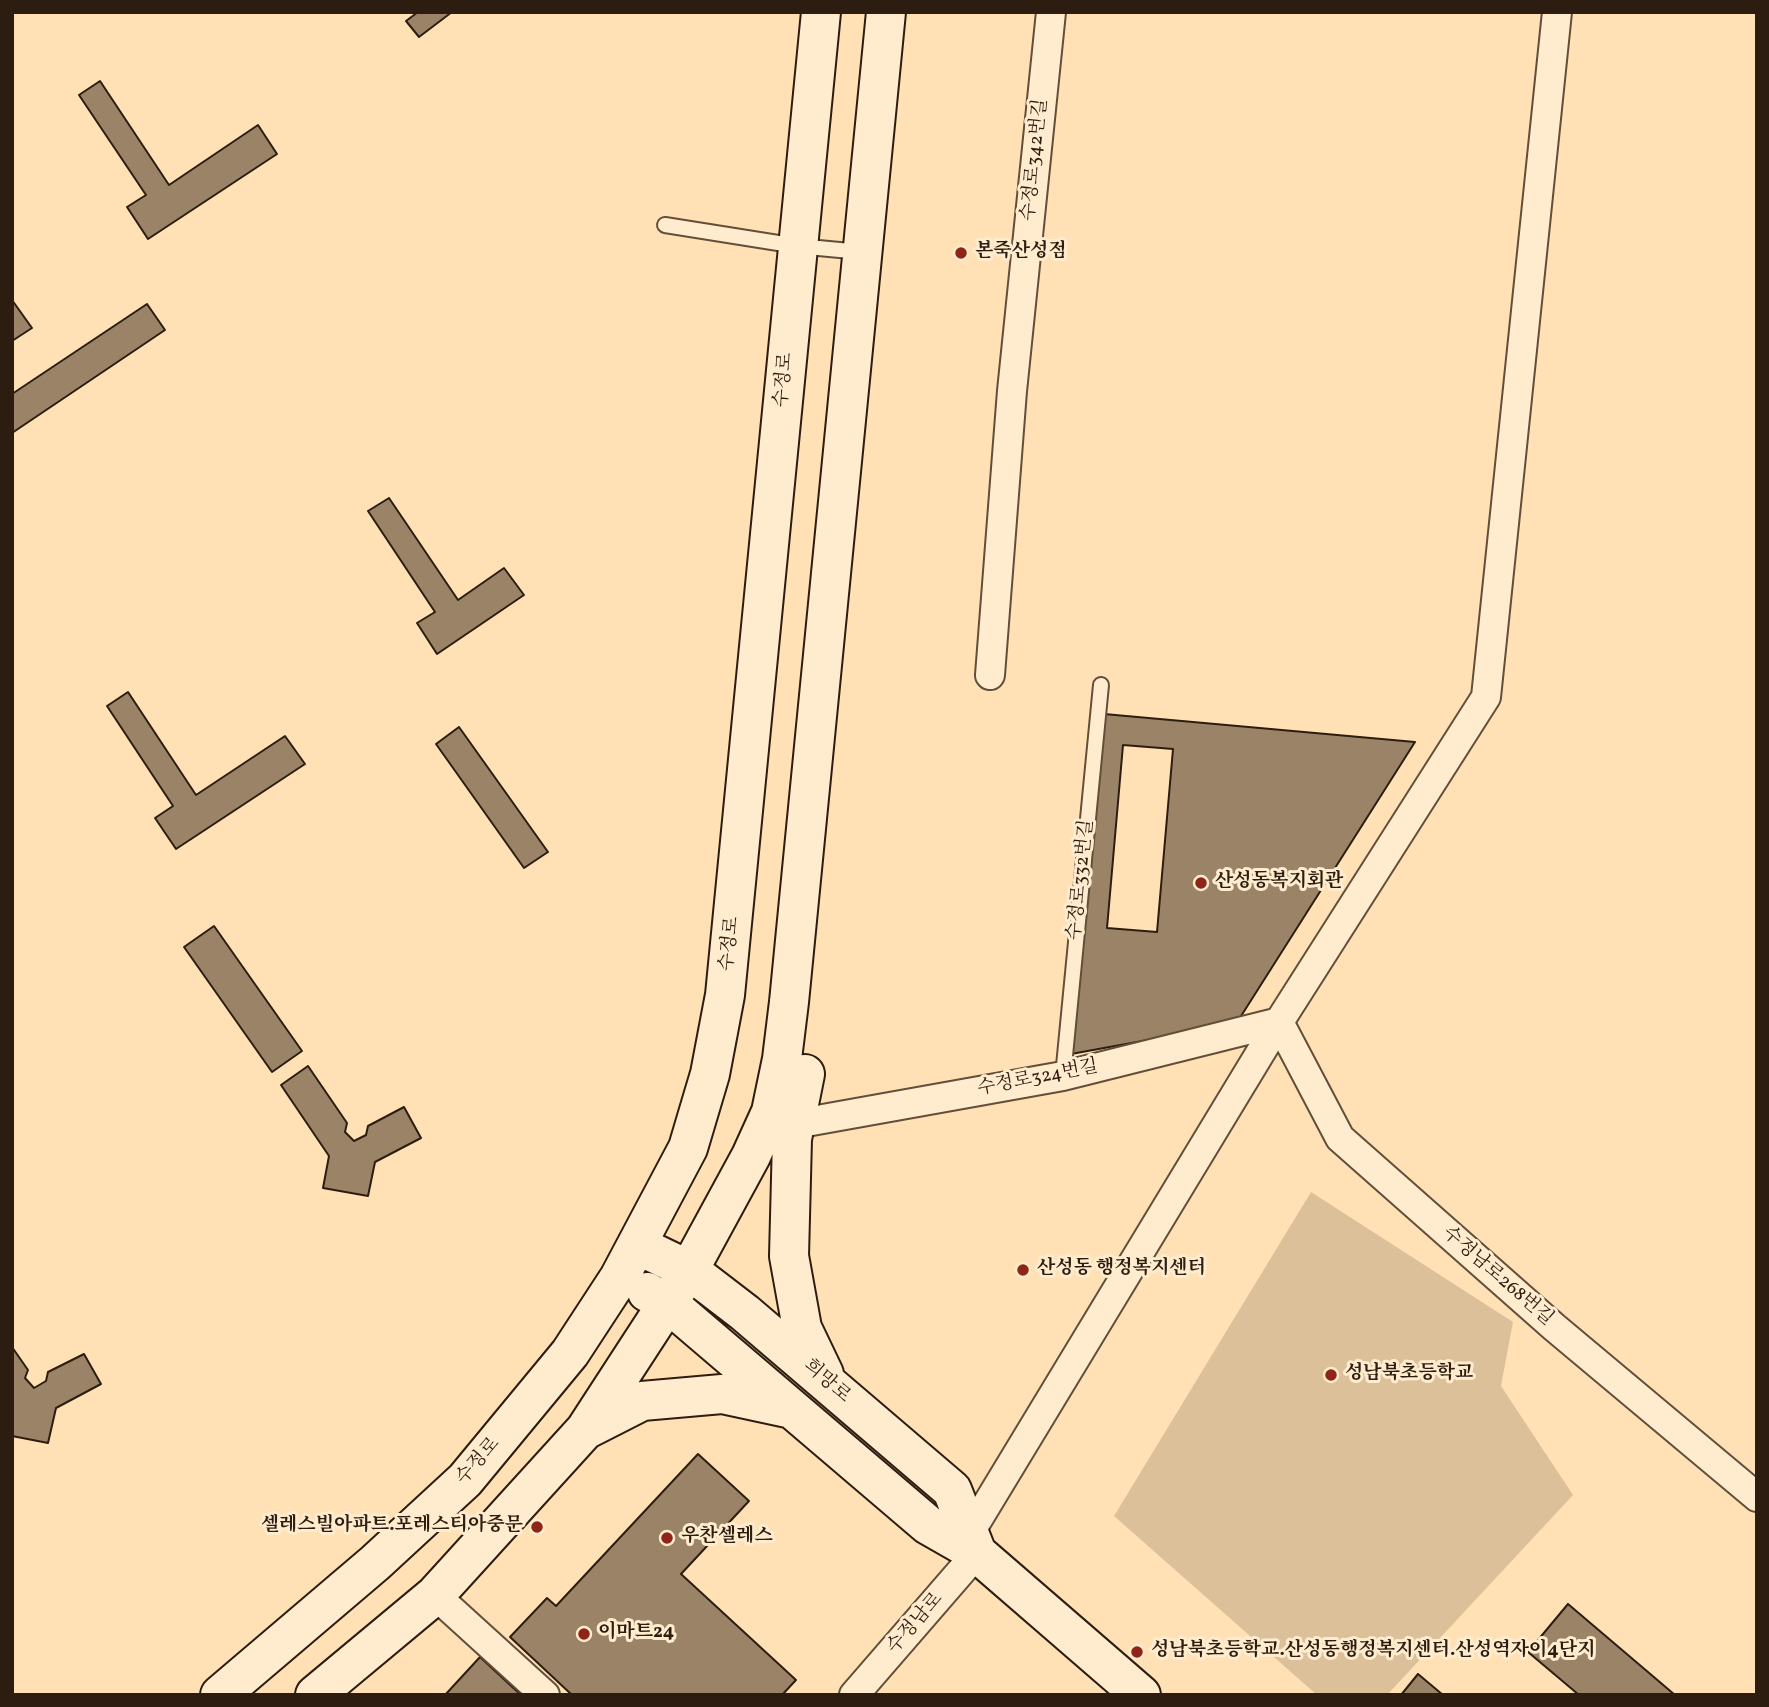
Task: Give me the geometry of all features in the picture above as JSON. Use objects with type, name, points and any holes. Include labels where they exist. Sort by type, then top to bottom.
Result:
[{"type":"main road","name":"수정로","points":[[220,1695],[375,1563],[465,1480],[570,1353],[619,1278],[688,1149],[710,1074],[726,995],[821,12]]},
{"type":"main road","points":[[314,1695],[435,1595],[585,1430],[690,1270],[751,1156],[771,1112],[782,1059],[793,963],[886,12]]},
{"type":"main road","points":[[793,963],[810,1048],[792,1139],[789,1256],[802,1328],[829,1385]]},
{"type":"main road","name":"희망로","points":[[637,1245],[690,1270],[745,1312],[952,1490],[973,1544]]},
{"type":"main road","name":"희망로","points":[[619,1278],[669,1304],[928,1525],[973,1544],[1141,1695]]},
{"type":"main road","points":[[585,1430],[642,1401],[722,1394],[792,1409]]},
{"type":"street","name":"수정로342번길","points":[[990,675],[1012,391],[1051,12]]},
{"type":"street","name":"수정남로","points":[[854,1695],[973,1544],[1279,1022],[1486,697],[1557,12]]},
{"type":"street","name":"수정로324번길","points":[[795,1124],[1063,1076],[1279,1022]]},
{"type":"street","name":"수정남로268번길","points":[[1279,1022],[1340,1138],[1543,1318],[1757,1497]]},
{"type":"street","points":[[435,1595],[545,1695]]},
{"type":"lane","points":[[665,225],[797,246],[861,252]]},
{"type":"lane","name":"수정로332번길","points":[[1063,1076],[1101,685]]},
{"type":"shaded area","points":[[1311,1192],[1513,1322],[1501,1386],[1573,1495],[1387,1695],[1317,1695],[1114,1516]]},
{"type":"building","points":[[418,12],[452,12],[419,37],[406,21]]},
{"type":"building","points":[[100,81],[169,185],[258,125],[277,154],[148,239],[127,207],[146,195],[79,95]]},
{"type":"building","points":[[12,300],[32,328],[12,341]]},
{"type":"building","points":[[147,304],[165,330],[12,433],[12,394]]},
{"type":"building","points":[[389,498],[458,600],[504,568],[524,595],[437,654],[417,623],[435,612],[368,511]]},
{"type":"building","points":[[128,692],[196,795],[285,736],[305,764],[176,849],[155,818],[173,806],[107,706]]},
{"type":"building","name":"산성동복지회관","points":[[1093,713],[1415,742],[1236,1024],[1060,1056]]},
{"type":"building","points":[[459,727],[548,852],[524,868],[436,744]]},
{"type":"building","points":[[1123,745],[1173,749],[1157,932],[1107,928]]},
{"type":"building","points":[[214,926],[302,1051],[272,1072],[184,947]]},
{"type":"building","points":[[308,1066],[347,1123],[345,1132],[354,1141],[366,1135],[368,1126],[404,1107],[421,1138],[375,1162],[368,1196],[323,1188],[329,1156],[281,1085]]},
{"type":"building","points":[[12,1347],[28,1370],[25,1378],[34,1388],[46,1381],[48,1372],[84,1354],[101,1384],[56,1408],[48,1443],[12,1436]]},
{"type":"building","name":"우찬셀레스","points":[[698,1454],[749,1501],[681,1574],[796,1680],[782,1695],[572,1695],[510,1637],[547,1598],[556,1606]]},
{"type":"building","points":[[1568,1604],[1675,1695],[1579,1695],[1528,1652]]},
{"type":"building","points":[[480,1657],[521,1695],[445,1695]]},
{"type":"building","points":[[1418,1674],[1443,1695],[1401,1695]]},
{"type":"place","name":"본죽산성점","points":[[961,253]]},
{"type":"place","name":"산성동복지회관","points":[[1201,883]]},
{"type":"place","name":"산성동 행정복지센터","points":[[1023,1270]]},
{"type":"place","name":"성남북초등학교","points":[[1331,1375]]},
{"type":"place","name":"셀레스빌아파트.포레스티아중문","points":[[537,1527]]},
{"type":"place","name":"우찬셀레스","points":[[667,1538]]},
{"type":"place","name":"이마트24","points":[[584,1634]]},
{"type":"place","name":"성남북초등학교.산성동행정복지센터.산성역자이4단지","points":[[1137,1652]]}]
